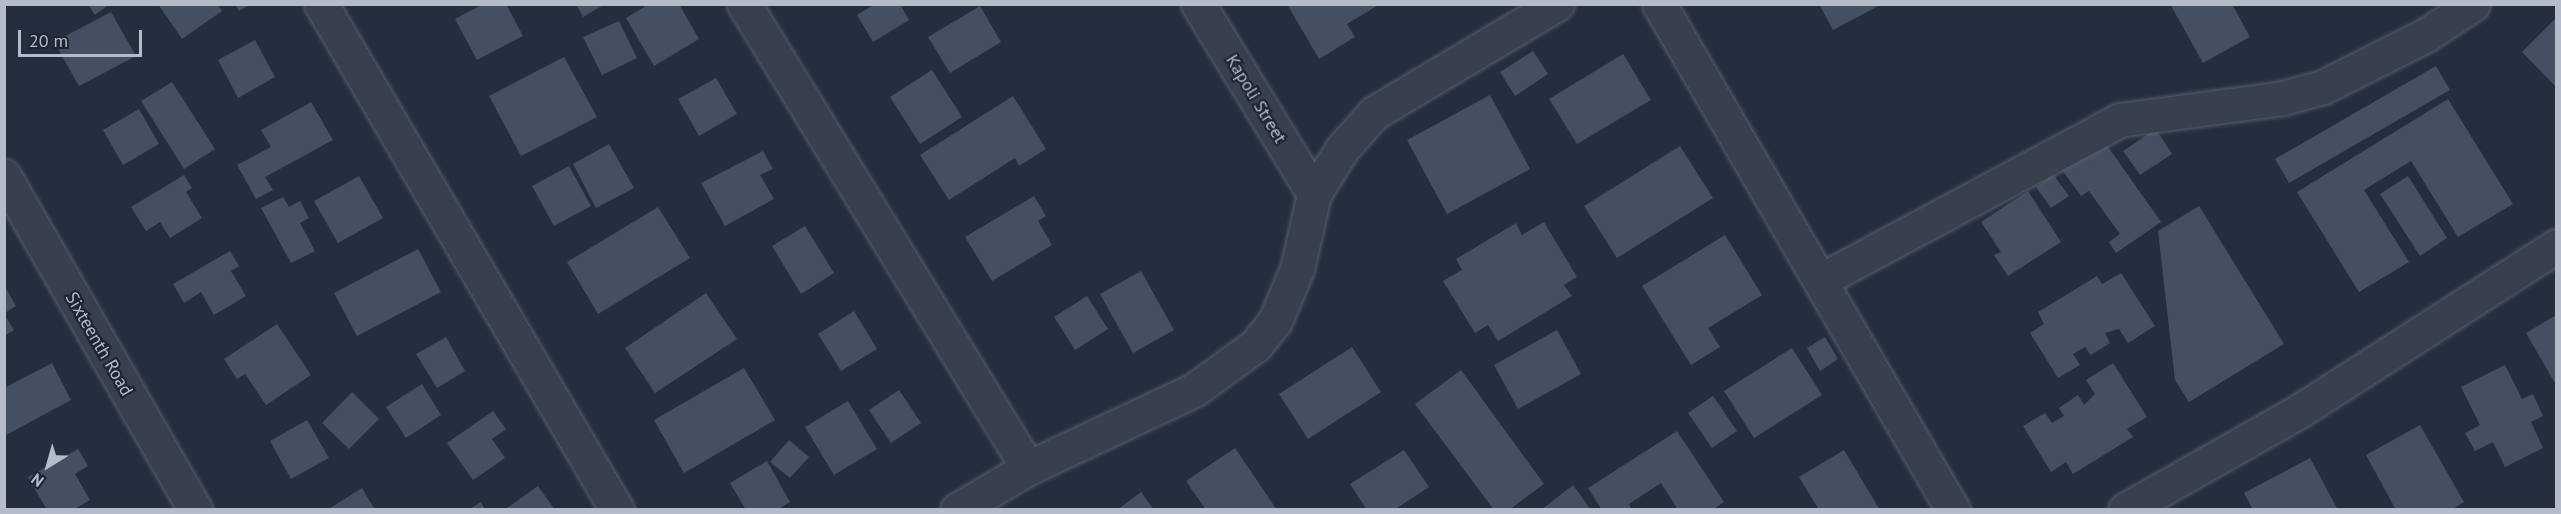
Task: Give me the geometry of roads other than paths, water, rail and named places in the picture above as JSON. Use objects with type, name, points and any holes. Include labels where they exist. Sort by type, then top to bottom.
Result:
[{"type":"street","points":[[321,4],[616,510]]},
{"type":"street","points":[[744,4],[1028,468]]},
{"type":"street","name":"Kapoli Street","points":[[1198,4],[1314,194]]},
{"type":"street","points":[[957,510],[1028,468],[1194,390],[1256,345],[1275,321],[1297,269],[1314,194],[1342,149],[1374,113],[1557,4]]},
{"type":"street","points":[[1659,4],[1822,279],[1953,510]]},
{"type":"street","points":[[1822,279],[2119,120],[2283,98],[2323,87],[2426,35],[2473,4]]},
{"type":"street","name":"Sixteenth Road","points":[[4,176],[195,510]]},
{"type":"street","points":[[2125,510],[2301,410],[2556,246]]}]
